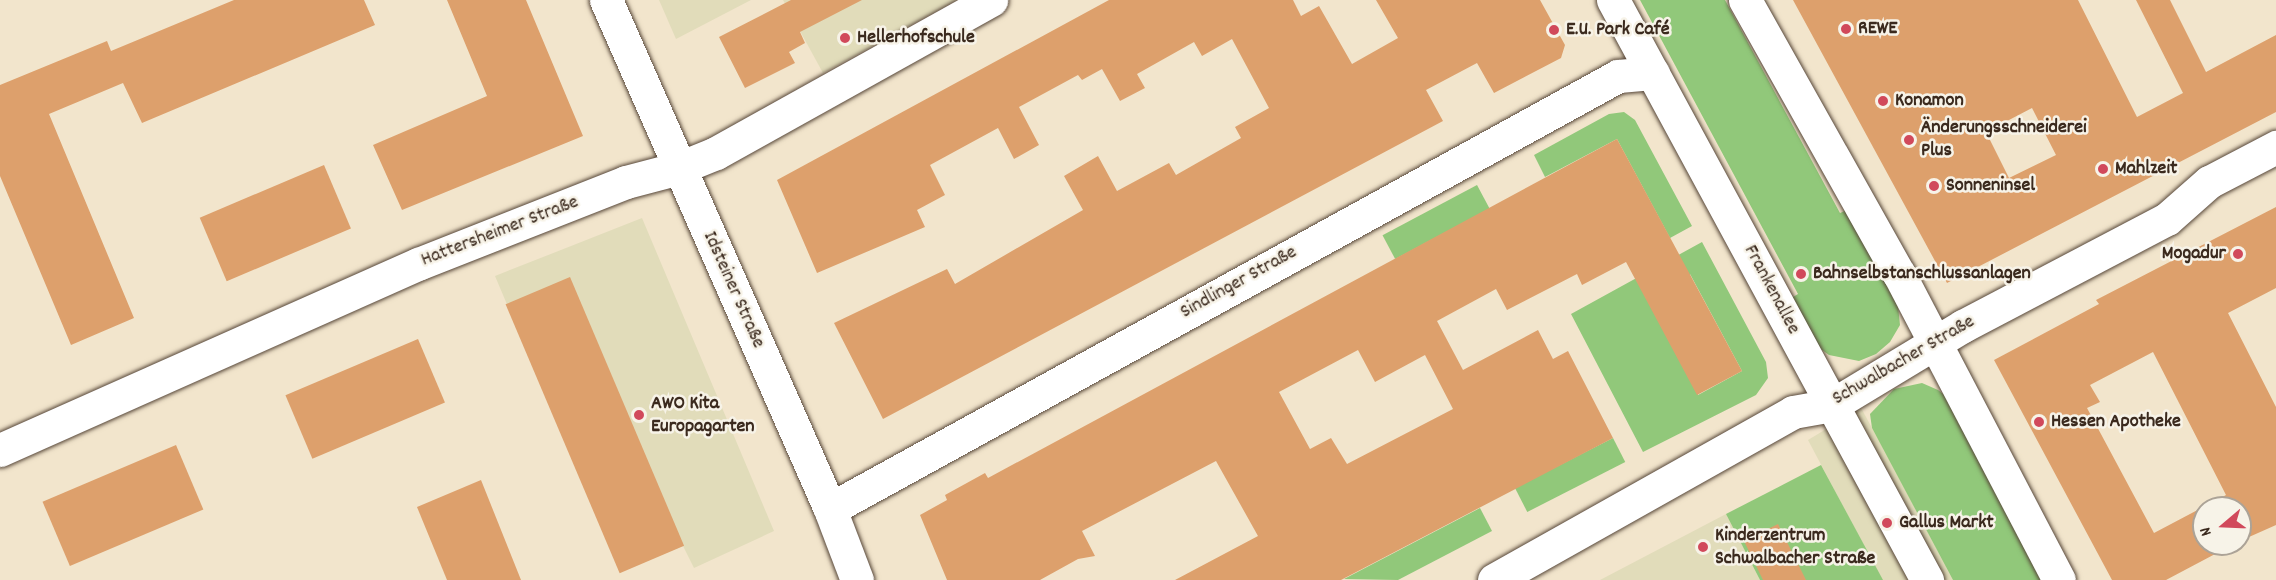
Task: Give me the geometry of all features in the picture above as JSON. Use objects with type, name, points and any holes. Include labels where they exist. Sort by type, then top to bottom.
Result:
[{"type":"street","name":"Idsteiner Straße","points":[[606,0],[830,509],[857,580]]},
{"type":"street","name":"Hattersheimer Straße","points":[[0,450],[418,264],[626,182],[679,168],[717,153],[991,0]]},
{"type":"street","name":"Frankenallee","points":[[1612,0],[1927,580]]},
{"type":"street","points":[[1745,0],[1935,342],[2059,580]]},
{"type":"street","name":"Sindlinger Straße","points":[[830,509],[1618,76],[1653,73]]},
{"type":"street","name":"Schwalbacher Straße","points":[[1494,580],[1793,412],[1832,405],[1935,342],[2167,219],[2209,182],[2276,147]]},
{"type":"shaded area","points":[[659,0],[751,0],[676,39]]},
{"type":"shaded area","name":"Hellerhofschule","points":[[783,0],[957,0],[823,73]]},
{"type":"shaded area","name":"AWO Kita Europagarten","points":[[642,218],[774,531],[694,568],[683,546],[620,572],[495,276]]},
{"type":"shaded area","name":"Gallus Markt","points":[[1861,408],[1953,580],[1882,580],[1808,440]]},
{"type":"shaded area","name":"Kinderzentrum Schwalbacher Straße","points":[[1726,514],[1760,580],[1600,580]]},
{"type":"green space","points":[[1640,0],[1725,0],[1840,213],[1852,208],[1897,297],[1900,325],[1890,342],[1876,354],[1859,361],[1829,355],[1814,344],[1788,300],[1798,294]]},
{"type":"green space","points":[[1624,112],[1635,120],[1692,226],[1670,238],[1617,139],[1545,177],[1534,155],[1609,114]]},
{"type":"green space","points":[[1477,185],[1490,209],[1395,259],[1383,235]]},
{"type":"green space","points":[[1702,242],[1766,362],[1768,378],[1756,395],[1643,452],[1571,314]],"holes":[[[1690,274],[1742,371],[1698,395]]]},
{"type":"green space","points":[[1922,383],[1938,390],[1956,404],[2050,580],[1953,580],[1872,428],[1870,414],[1894,389]]},
{"type":"green space","points":[[1613,438],[1625,462],[1527,512],[1515,488]]},
{"type":"green space","points":[[1821,465],[1883,580],[1760,580],[1726,514]]},
{"type":"green space","points":[[1480,508],[1492,531],[1398,580],[1344,579]]},
{"type":"building","points":[[234,0],[364,0],[375,25],[142,123],[123,83],[49,114],[134,318],[71,345],[0,176],[0,85],[107,41],[111,51]]},
{"type":"building","points":[[447,0],[526,0],[583,136],[402,210],[373,145],[487,96]]},
{"type":"building","points":[[791,0],[862,0],[800,32],[805,43],[789,52],[795,63],[745,88],[719,37]]},
{"type":"building","points":[[1109,0],[1293,0],[1301,16],[1319,6],[1352,64],[1398,38],[1376,0],[1540,0],[1565,45],[1561,58],[1494,93],[1477,63],[1426,90],[1443,121],[883,419],[834,323],[947,269],[955,284],[1083,210],[1064,176],[1098,156],[1117,191],[1169,163],[1176,175],[1241,138],[1235,127],[1269,108],[1232,39],[1202,56],[1194,42],[1137,74],[1145,88],[1120,101],[1102,69],[1082,80],[1078,75],[1019,107],[1039,145],[1014,159],[998,128],[930,165],[945,195],[917,210],[925,227],[817,273],[777,180]]},
{"type":"building","points":[[1793,0],[2078,0],[2137,117],[2183,93],[2136,0],[2170,0],[2206,72],[2276,35],[2276,112],[1947,283]],"holes":[[[2032,108],[2056,155],[2009,178],[1986,132]]]},
{"type":"building","points":[[1617,139],[1742,371],[1697,395],[1626,262],[1582,285],[1577,274],[1507,310],[1496,289],[1437,321],[1463,370],[1538,330],[1553,359],[1568,351],[1613,438],[1341,580],[1175,580],[1258,536],[1216,461],[1082,531],[1095,556],[1078,559],[1040,580],[947,580],[920,515],[947,500],[945,495],[985,473],[988,478]],"holes":[[[1358,350],[1375,382],[1425,355],[1453,409],[1347,464],[1331,438],[1310,449],[1279,392]]]},
{"type":"building","points":[[324,165],[351,229],[227,281],[200,218]]},
{"type":"building","points":[[2276,207],[2276,288],[2228,313],[2276,407],[2276,525],[2252,536],[2252,496],[2224,496],[2226,495],[2153,352],[2090,385],[2100,402],[2087,408],[2154,533],[2192,513],[2192,556],[2211,556],[2166,580],[2112,580],[1994,360],[2099,304],[2096,300]]},
{"type":"building","points":[[570,277],[684,546],[620,573],[506,304]]},
{"type":"building","points":[[418,339],[445,403],[312,459],[285,395]]},
{"type":"building","points":[[176,445],[203,509],[70,566],[43,502]]},
{"type":"building","points":[[481,480],[521,580],[447,580],[417,507]]},
{"type":"building","points":[[1778,524],[1806,580],[1763,580],[1744,541]]},
{"type":"place","name":"REWE","points":[[1846,29]]},
{"type":"place","name":"E.U. Park Café","points":[[1554,30]]},
{"type":"place","name":"Hellerhofschule","points":[[845,38]]},
{"type":"place","name":"Konamon","points":[[1883,101]]},
{"type":"place","name":"Änderungsschneiderei Plus","points":[[1909,140]]},
{"type":"place","name":"Mahlzeit","points":[[2103,169]]},
{"type":"place","name":"Sonneninsel","points":[[1934,186]]},
{"type":"place","name":"Mogadur","points":[[2238,254]]},
{"type":"place","name":"Bahnselbstanschlussanlagen","points":[[1801,274]]},
{"type":"place","name":"AWO Kita Europagarten","points":[[639,415]]},
{"type":"place","name":"Hessen Apotheke","points":[[2039,422]]},
{"type":"place","name":"Gallus Markt","points":[[1887,523]]},
{"type":"place","name":"Kinderzentrum Schwalbacher Straße","points":[[1703,547]]}]
